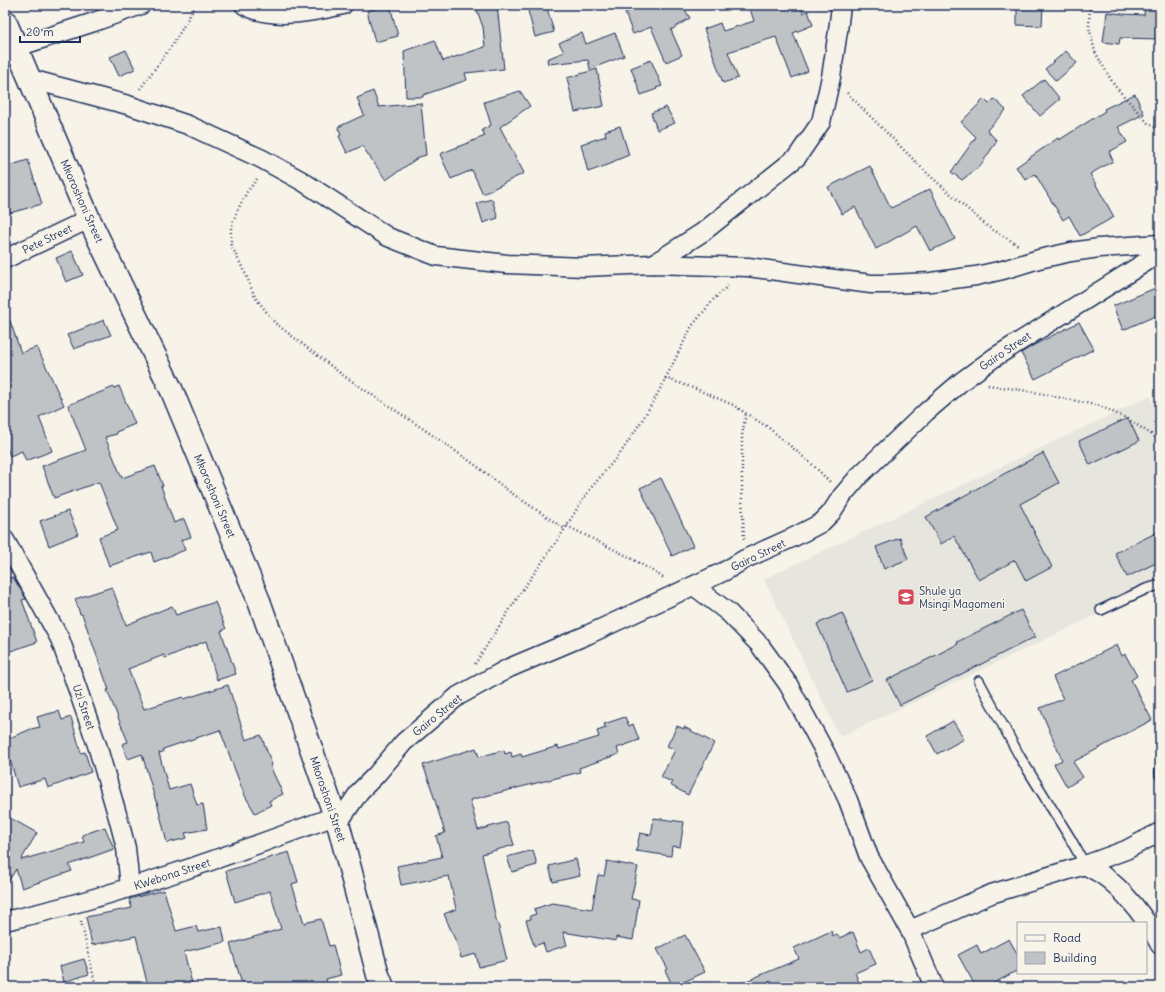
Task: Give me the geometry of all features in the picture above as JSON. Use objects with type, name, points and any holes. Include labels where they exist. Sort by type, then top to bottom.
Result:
[{"type":"street","points":[[11,49],[141,5]]},
{"type":"street","points":[[244,5],[266,12],[289,14],[343,5]]},
{"type":"street","points":[[652,264],[703,232],[797,156],[821,122],[831,77],[841,5]]},
{"type":"street","name":"Mkoroshoni Street","points":[[5,21],[11,49],[30,79],[89,219],[172,391],[259,601],[336,820],[378,975],[383,987]]},
{"type":"street","points":[[30,79],[128,105],[188,125],[302,181],[388,237],[436,256],[507,264],[584,267],[652,264],[748,267],[872,284],[889,284],[930,282],[976,276],[1003,270],[1039,259],[1099,248],[1160,244]]},
{"type":"street","name":"Pete Street","points":[[5,259],[89,219]]},
{"type":"street","name":"Gairo Street","points":[[336,820],[404,742],[458,696],[510,668],[587,635],[726,571],[745,559],[822,523],[859,476],[926,412],[962,381],[995,356],[1160,253]]},
{"type":"street","name":"Uzi Street","points":[[5,540],[60,639],[97,745],[119,821],[126,848],[130,887]]},
{"type":"street","points":[[688,588],[728,612],[759,644],[788,684],[826,754],[845,794],[868,857],[910,930],[934,987]]},
{"type":"street","name":"KWebona Street","points":[[5,920],[130,887],[336,820]]},
{"type":"street","points":[[910,930],[991,894],[1085,865],[1126,850],[1160,832]]},
{"type":"street","points":[[1085,865],[1102,874],[1118,888],[1147,922]]},
{"type":"street","points":[[1147,922],[1154,932],[1160,945]]},
{"type":"lane","points":[[1100,610],[1146,589],[1160,585]]},
{"type":"lane","points":[[978,681],[1020,757],[1085,865]]},
{"type":"lane","points":[[1160,770],[1160,775]]},
{"type":"path","points":[[128,105],[173,44],[196,5]]},
{"type":"path","points":[[1090,5],[1089,27],[1095,52],[1114,85],[1148,123],[1154,127],[1160,127]]},
{"type":"path","points":[[831,77],[928,174],[987,226],[1039,259]]},
{"type":"path","points":[[269,164],[247,192],[238,209],[231,228],[230,245],[245,273],[255,297],[275,323],[344,376],[425,430],[474,464],[510,492],[565,529]]},
{"type":"path","points":[[474,666],[521,592],[565,529],[591,488],[622,451],[656,397],[692,326],[714,299],[748,267]]},
{"type":"path","points":[[665,378],[696,389],[733,405],[746,413],[768,428],[813,465],[842,496]]},
{"type":"path","points":[[962,381],[1034,392],[1100,406],[1128,419],[1160,440]]},
{"type":"path","points":[[745,559],[742,499],[742,436],[746,413]]},
{"type":"path","points":[[567,526],[631,558],[668,580],[688,588]]},
{"type":"path","points":[[76,902],[96,987]]},
{"type":"shaded area","points":[[1150,396],[1160,417],[1160,585],[840,737],[764,579]]},
{"type":"building","points":[[390,5],[398,36],[375,42],[367,11]]},
{"type":"building","points":[[475,5],[497,5],[504,69],[465,73],[467,80],[423,95],[423,97],[406,97],[404,51],[435,40],[443,61],[485,47],[483,27]]},
{"type":"building","points":[[546,5],[554,32],[535,37],[527,7]]},
{"type":"building","points":[[627,5],[682,5],[690,18],[671,30],[682,55],[666,62],[651,27],[633,34],[625,13],[629,11]]},
{"type":"building","points":[[764,5],[800,5],[803,13],[808,11],[813,25],[793,33],[808,71],[792,78],[776,37],[728,52],[738,78],[723,83],[704,29],[720,23],[723,31],[754,21],[750,9]]},
{"type":"building","points":[[1017,5],[1043,5],[1042,26],[1017,25]]},
{"type":"building","points":[[1145,5],[1160,5],[1160,39],[1120,38],[1119,44],[1103,42],[1107,12],[1144,15]]},
{"type":"building","points":[[582,33],[586,44],[615,33],[624,56],[590,69],[588,60],[548,64],[547,59],[564,52],[559,43]]},
{"type":"building","points":[[126,50],[135,69],[119,76],[110,57]]},
{"type":"building","points":[[1066,51],[1077,63],[1056,81],[1045,69]]},
{"type":"building","points":[[651,60],[662,86],[641,95],[631,68]]},
{"type":"building","points":[[597,69],[604,106],[575,112],[567,78]]},
{"type":"building","points":[[1044,79],[1060,99],[1040,116],[1023,96]]},
{"type":"building","points":[[373,91],[379,107],[421,103],[426,155],[419,157],[386,180],[362,146],[347,153],[339,136],[341,135],[338,127],[364,115],[357,98]]},
{"type":"building","points":[[520,91],[530,106],[500,127],[524,173],[483,194],[472,170],[451,179],[440,154],[485,136],[482,130],[491,125],[484,102]]},
{"type":"building","points":[[1135,94],[1144,114],[1118,127],[1127,142],[1109,152],[1113,161],[1090,174],[1114,217],[1080,236],[1069,216],[1063,220],[1035,174],[1026,180],[1016,167],[1058,138],[1059,140],[1105,111],[1104,109]]},
{"type":"building","points":[[984,99],[989,104],[994,99],[1006,110],[987,130],[997,141],[980,166],[962,180],[951,172],[976,137],[961,122]]},
{"type":"building","points":[[666,107],[675,123],[657,130],[651,113]]},
{"type":"building","points":[[620,126],[629,155],[612,162],[613,163],[588,172],[581,144],[606,136],[605,131]]},
{"type":"building","points":[[28,160],[42,204],[10,213],[5,198],[5,186],[10,184],[5,167]]},
{"type":"building","points":[[870,166],[891,208],[930,189],[955,239],[930,251],[917,226],[876,249],[855,207],[842,214],[828,187]]},
{"type":"building","points":[[492,199],[498,218],[483,223],[477,203]]},
{"type":"building","points":[[72,251],[83,275],[66,282],[56,258]]},
{"type":"building","points":[[1160,286],[1160,314],[1123,330],[1113,306]]},
{"type":"building","points":[[5,315],[8,315],[21,353],[37,347],[64,405],[39,417],[52,451],[26,461],[22,451],[10,456],[5,443]]},
{"type":"building","points":[[104,320],[111,335],[74,349],[67,335]]},
{"type":"building","points":[[1079,322],[1094,349],[1035,379],[1021,353]]},
{"type":"building","points":[[119,386],[135,424],[116,432],[117,434],[105,437],[122,478],[155,466],[163,486],[161,486],[174,523],[184,519],[191,537],[181,540],[185,550],[154,562],[151,552],[109,566],[99,537],[118,530],[99,482],[54,498],[42,466],[86,450],[68,405]]},
{"type":"building","points":[[1128,418],[1139,441],[1090,465],[1079,441]]},
{"type":"building","points":[[1043,453],[1059,483],[1020,504],[1052,567],[1026,581],[1015,560],[979,580],[954,536],[941,544],[926,517]]},
{"type":"building","points":[[661,478],[693,546],[672,556],[640,488]]},
{"type":"building","points":[[68,511],[78,534],[49,546],[40,521]]},
{"type":"building","points":[[1160,531],[1160,561],[1127,577],[1115,553]]},
{"type":"building","points":[[900,538],[908,559],[884,569],[876,547]]},
{"type":"building","points":[[13,577],[26,599],[22,600],[37,642],[5,653],[5,579]]},
{"type":"building","points":[[112,587],[126,625],[172,606],[176,615],[215,602],[226,629],[221,631],[236,674],[217,680],[206,641],[165,658],[164,655],[128,669],[144,709],[183,697],[184,699],[228,685],[246,740],[261,735],[272,765],[270,766],[283,794],[269,801],[271,805],[255,813],[244,794],[220,730],[163,749],[163,752],[159,753],[169,790],[190,784],[197,805],[203,804],[207,829],[185,833],[187,838],[167,843],[157,802],[142,754],[128,759],[122,744],[128,742],[107,690],[109,690],[82,614],[80,614],[75,599]]},
{"type":"building","points":[[1021,610],[1035,637],[900,705],[887,680],[958,644],[957,642]]},
{"type":"building","points":[[842,613],[872,680],[847,692],[817,624]]},
{"type":"building","points":[[1117,645],[1122,656],[1125,654],[1137,676],[1131,680],[1152,720],[1073,762],[1083,777],[1067,787],[1054,764],[1062,760],[1040,708],[1063,699],[1053,677]]},
{"type":"building","points":[[59,711],[62,720],[71,717],[81,753],[85,752],[91,772],[48,788],[45,779],[18,787],[9,756],[5,758],[5,740],[31,729],[40,727],[37,717]]},
{"type":"building","points":[[625,717],[629,726],[633,724],[639,740],[617,748],[619,754],[579,768],[580,772],[470,800],[478,830],[507,822],[514,845],[482,854],[497,924],[507,960],[479,967],[476,954],[461,958],[457,944],[444,914],[456,909],[449,876],[401,885],[397,866],[442,857],[436,836],[445,833],[423,765],[476,748],[479,757],[504,750],[505,754],[511,752],[512,757],[521,754],[522,757],[558,746],[559,749],[599,737],[597,731],[606,728],[604,724]]},
{"type":"building","points":[[953,721],[964,739],[937,754],[927,736]]},
{"type":"building","points":[[677,726],[684,729],[684,727],[714,743],[688,795],[670,785],[672,782],[661,777],[675,750],[667,746]]},
{"type":"building","points":[[5,815],[37,833],[21,860],[84,842],[82,835],[105,827],[114,849],[69,865],[72,871],[22,888],[16,869],[5,887]]},
{"type":"building","points":[[654,818],[684,822],[680,847],[672,846],[671,856],[636,851],[640,833],[651,835]]},
{"type":"building","points":[[533,850],[537,865],[512,872],[507,857]]},
{"type":"building","points":[[289,852],[298,882],[292,884],[304,923],[321,919],[329,946],[333,945],[341,975],[326,979],[328,987],[243,987],[230,944],[281,929],[270,891],[235,902],[226,871]]},
{"type":"building","points":[[576,859],[580,876],[553,882],[549,866]]},
{"type":"building","points":[[607,861],[638,867],[631,899],[639,900],[633,940],[616,937],[616,941],[563,932],[567,945],[546,952],[543,943],[534,946],[526,920],[531,919],[530,916],[536,914],[534,909],[552,903],[592,909],[598,875],[604,876]]},
{"type":"building","points":[[164,890],[176,931],[196,926],[198,932],[222,927],[225,942],[184,952],[193,987],[148,987],[136,936],[92,945],[86,917],[132,908],[129,899]]},
{"type":"building","points":[[831,931],[833,936],[837,934],[839,938],[853,932],[861,952],[869,948],[876,964],[855,973],[859,982],[846,987],[732,987],[799,959],[794,948]]},
{"type":"building","points":[[685,935],[705,972],[673,987],[665,970],[668,969],[657,949]]},
{"type":"building","points":[[1009,939],[1017,953],[1017,971],[987,987],[976,987],[958,955],[977,945],[981,954]]},
{"type":"building","points":[[84,959],[89,974],[64,982],[60,966]]},
{"type":"place","name":"Shule ya Msingi Magomeni","points":[[906,597]]}]
